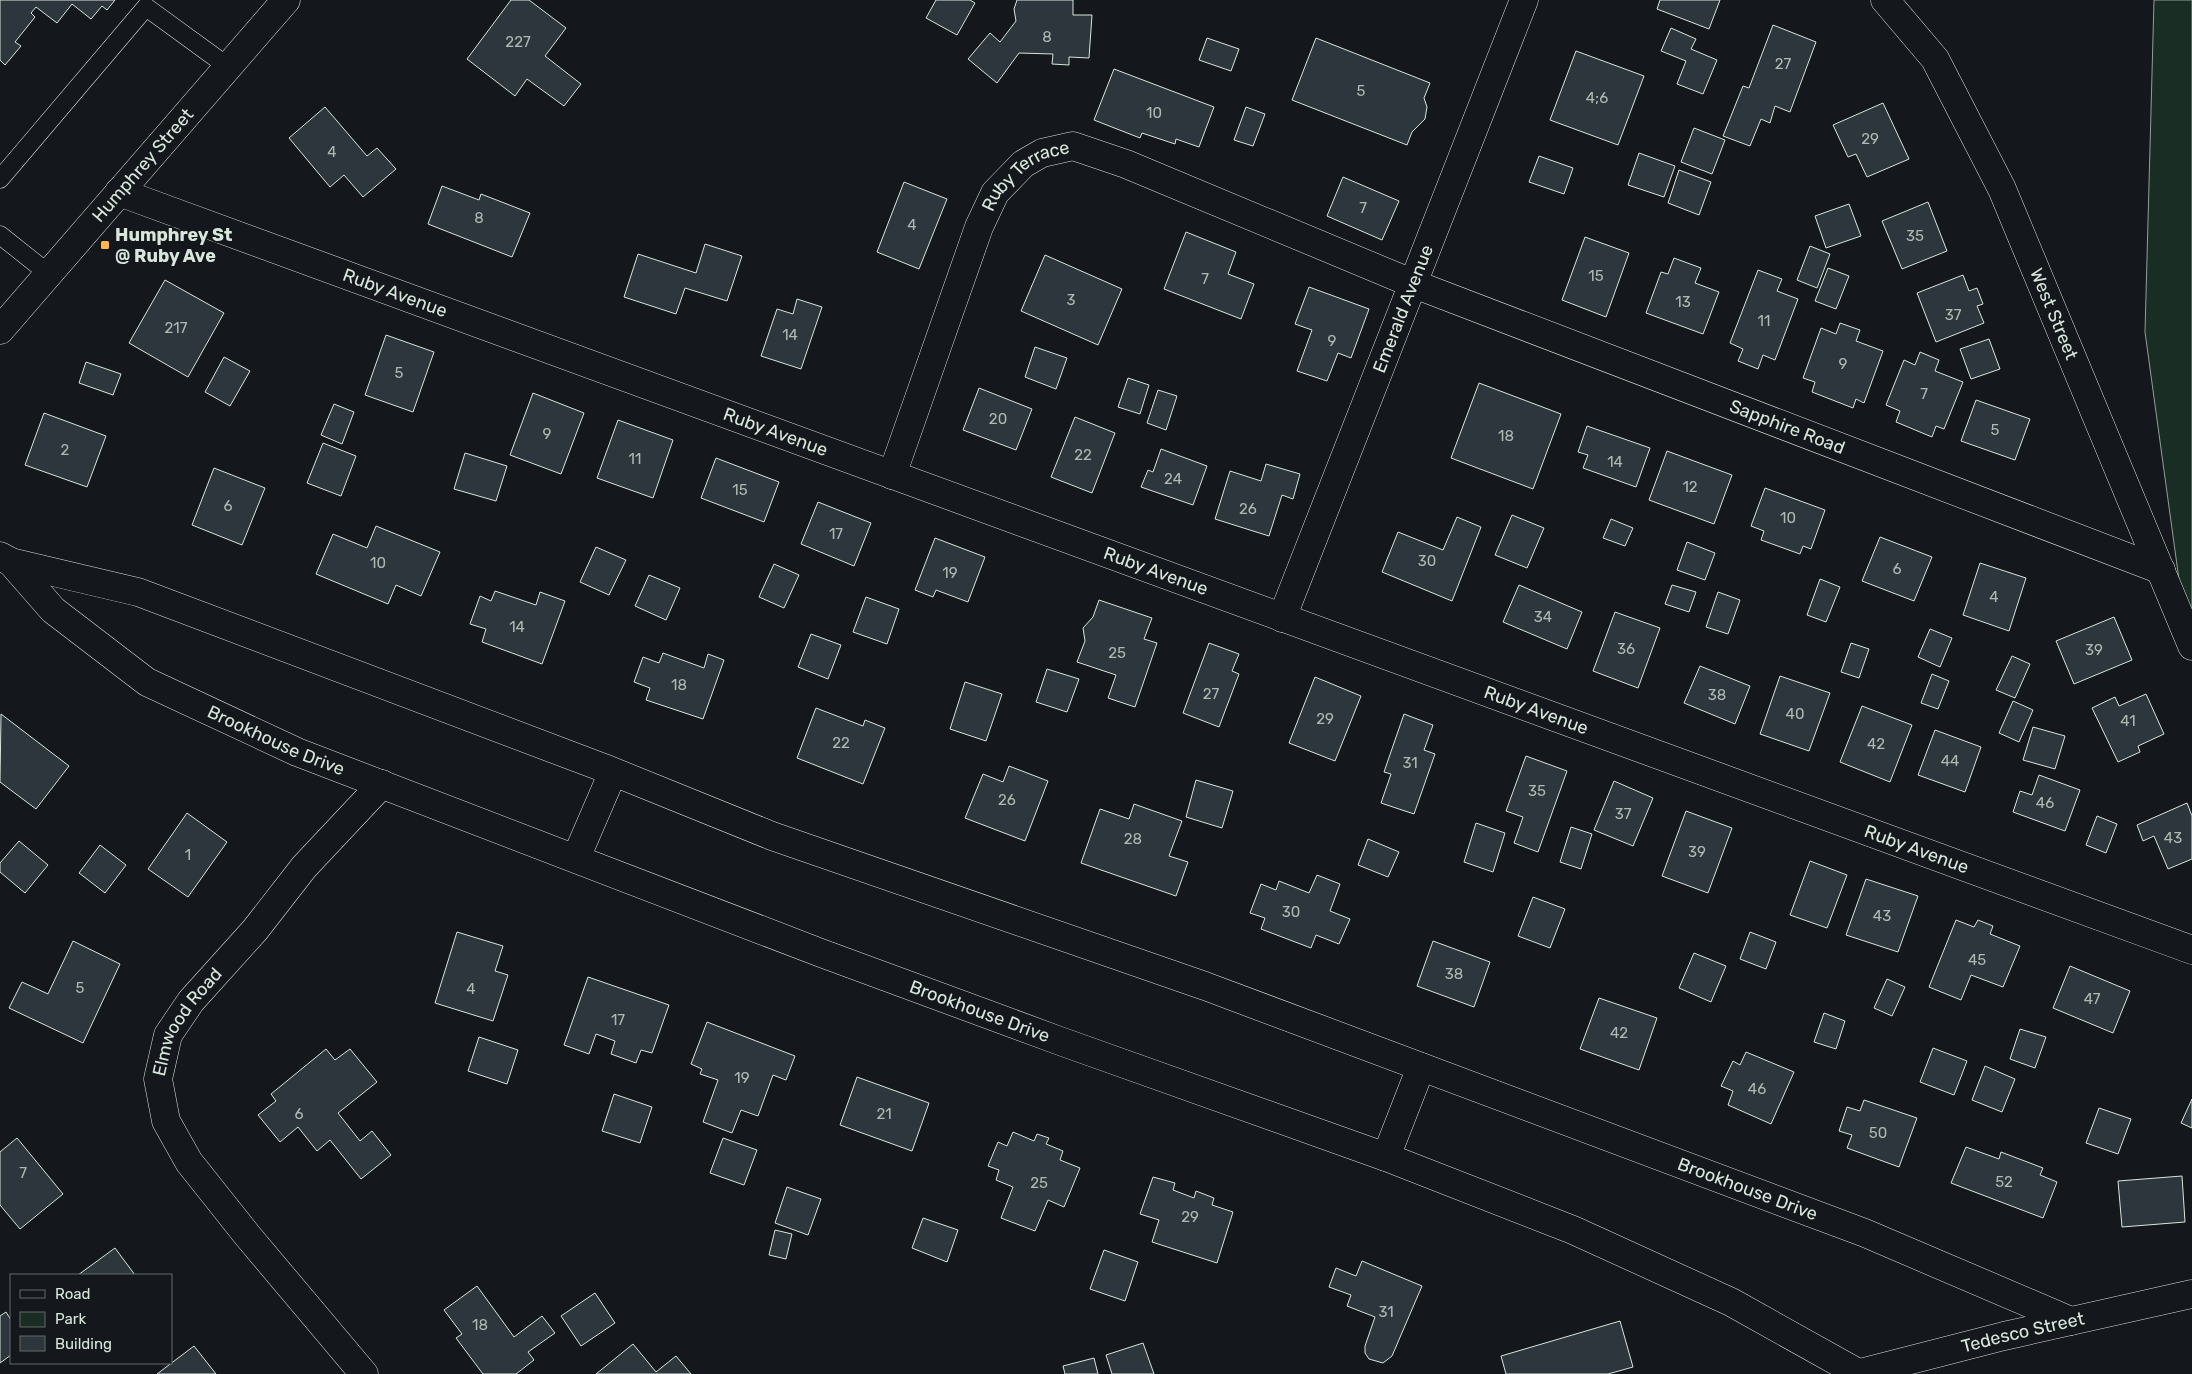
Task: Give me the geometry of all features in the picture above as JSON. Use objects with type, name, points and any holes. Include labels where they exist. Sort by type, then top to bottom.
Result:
[{"type":"street","name":"Humphrey Street","points":[[1,329],[286,0]]},
{"type":"street","name":"Emerald Avenue","points":[[1282,618],[1524,0]]},
{"type":"street","name":"West Street","points":[[1885,0],[1935,59],[2002,188],[2192,646]]},
{"type":"street","name":"Ruby Terrace","points":[[892,475],[980,227],[995,193],[1023,164],[1042,153],[1073,146],[1126,164],[1414,284]]},
{"type":"street","name":"Ruby Avenue","points":[[118,192],[2192,950]]},
{"type":"street","name":"Sapphire Road","points":[[1414,284],[2161,570]]},
{"type":"street","name":"Brookhouse Drive","points":[[5,559],[138,592],[613,772],[772,836],[1204,986],[1865,1233],[2071,1321]]},
{"type":"street","name":"Brookhouse Drive","points":[[5,559],[53,610],[147,682],[297,752],[830,956],[1386,1158],[1573,1230],[1722,1298],[1858,1374]]},
{"type":"street","points":[[576,858],[613,772]]},
{"type":"street","name":"Elmwood Road","points":[[364,1374],[247,1236],[189,1162],[166,1121],[158,1079],[168,1035],[191,1001],[255,930],[304,866],[382,784]]},
{"type":"street","points":[[1386,1158],[1421,1067]]},
{"type":"street","name":"Tedesco Street","points":[[1858,1374],[2004,1336],[2071,1321],[2191,1300]]},
{"type":"lane","points":[[0,179],[146,7],[227,66]]},
{"type":"lane","points":[[0,235],[49,274]]},
{"type":"green space","points":[[2154,0],[2192,0],[2192,614],[2180,587],[2145,332]]},
{"type":"building","points":[[0,0],[115,0],[107,10],[102,6],[91,19],[72,4],[57,23],[36,7],[31,13],[35,17],[15,42],[21,46],[5,65],[0,60]]},
{"type":"building","points":[[511,0],[529,0],[566,28],[545,56],[581,84],[564,106],[527,79],[515,96],[467,59]]},
{"type":"building","points":[[936,0],[970,0],[975,3],[957,35],[926,18]]},
{"type":"building","points":[[1017,0],[1073,0],[1073,15],[1092,15],[1089,58],[1069,57],[1069,65],[1052,64],[1053,54],[1019,53],[997,83],[968,59],[990,33],[1000,42],[1016,21],[1014,9]]},
{"type":"building","points":[[1660,0],[1720,0],[1709,29],[1657,9]]},
{"type":"building","points":[[1773,25],[1816,42],[1790,112],[1775,106],[1770,123],[1761,119],[1750,146],[1723,136],[1743,86],[1749,88]]},
{"type":"building","points":[[1671,28],[1696,39],[1691,49],[1717,60],[1703,94],[1677,84],[1686,61],[1661,51]]},
{"type":"building","points":[[1207,38],[1239,49],[1231,71],[1199,60]]},
{"type":"building","points":[[1316,38],[1430,83],[1424,98],[1427,107],[1425,119],[1412,132],[1407,145],[1292,100]]},
{"type":"building","points":[[1576,51],[1644,76],[1618,145],[1550,120]]},
{"type":"building","points":[[1114,69],[1214,107],[1199,147],[1176,139],[1175,144],[1142,133],[1140,138],[1094,120]]},
{"type":"building","points":[[1883,103],[1909,159],[1867,177],[1856,154],[1848,157],[1833,125]]},
{"type":"building","points":[[325,107],[367,156],[377,148],[396,169],[363,197],[344,175],[330,187],[289,138]]},
{"type":"building","points":[[1246,107],[1265,114],[1253,146],[1234,140]]},
{"type":"building","points":[[1694,128],[1725,140],[1712,174],[1681,162]]},
{"type":"building","points":[[1639,153],[1675,166],[1664,197],[1628,185]]},
{"type":"building","points":[[1539,156],[1573,168],[1564,194],[1529,182]]},
{"type":"building","points":[[1679,170],[1711,182],[1699,215],[1668,203]]},
{"type":"building","points":[[1343,177],[1399,201],[1382,240],[1327,216]]},
{"type":"building","points":[[904,182],[947,199],[919,269],[877,252]]},
{"type":"building","points":[[442,186],[479,200],[481,194],[530,213],[512,257],[428,224]]},
{"type":"building","points":[[1928,202],[1947,251],[1902,269],[1882,221]]},
{"type":"building","points":[[1849,204],[1861,236],[1826,248],[1815,216]]},
{"type":"building","points":[[1186,232],[1236,252],[1228,274],[1254,284],[1241,319],[1164,289]]},
{"type":"building","points":[[1585,237],[1629,253],[1606,317],[1562,300]]},
{"type":"building","points":[[705,244],[742,256],[727,301],[685,288],[676,314],[624,297],[638,254],[696,273]]},
{"type":"building","points":[[1810,246],[1830,254],[1817,288],[1797,280]]},
{"type":"building","points":[[1045,255],[1122,289],[1098,345],[1021,311]]},
{"type":"building","points":[[1674,258],[1701,268],[1695,283],[1719,292],[1703,334],[1646,313],[1661,272],[1668,274]]},
{"type":"building","points":[[1828,268],[1849,276],[1836,309],[1815,301]]},
{"type":"building","points":[[1758,270],[1782,279],[1777,291],[1798,299],[1775,360],[1763,355],[1758,369],[1738,361],[1743,349],[1730,343]]},
{"type":"building","points":[[1963,275],[1969,291],[1977,288],[1983,304],[1977,306],[1984,323],[1936,342],[1917,293]]},
{"type":"building","points":[[165,280],[224,313],[188,377],[129,343]]},
{"type":"building","points":[[1309,287],[1369,309],[1351,358],[1338,353],[1327,381],[1297,371],[1312,330],[1295,324]]},
{"type":"building","points":[[797,299],[822,307],[801,369],[761,356],[777,309],[793,314]]},
{"type":"building","points":[[1840,323],[1860,330],[1856,341],[1883,351],[1864,403],[1856,399],[1853,408],[1812,392],[1815,382],[1803,378],[1821,328],[1836,334]]},
{"type":"building","points":[[386,335],[434,352],[413,412],[365,395]]},
{"type":"building","points":[[1989,339],[2000,369],[1971,379],[1960,349]]},
{"type":"building","points":[[1035,347],[1067,358],[1056,389],[1025,377]]},
{"type":"building","points":[[1920,352],[1939,360],[1935,371],[1963,382],[1944,429],[1936,426],[1932,437],[1896,422],[1900,411],[1886,405],[1904,360],[1915,365]]},
{"type":"building","points":[[224,357],[250,371],[230,406],[205,392]]},
{"type":"building","points":[[86,362],[121,374],[113,395],[79,383]]},
{"type":"building","points":[[1128,378],[1149,385],[1140,414],[1118,407]]},
{"type":"building","points":[[1479,383],[1561,414],[1533,489],[1451,458]]},
{"type":"building","points":[[979,388],[1032,409],[1016,450],[963,430]]},
{"type":"building","points":[[1158,390],[1177,396],[1166,430],[1147,423]]},
{"type":"building","points":[[533,393],[584,413],[561,474],[510,455]]},
{"type":"building","points":[[1976,400],[2030,419],[2015,460],[1961,441]]},
{"type":"building","points":[[334,404],[354,412],[342,444],[321,435]]},
{"type":"building","points":[[44,413],[106,436],[87,487],[25,465]]},
{"type":"building","points":[[1075,417],[1115,433],[1092,493],[1051,477]]},
{"type":"building","points":[[618,420],[673,440],[653,498],[597,478]]},
{"type":"building","points":[[1587,426],[1650,448],[1636,487],[1583,468],[1588,455],[1578,452]]},
{"type":"building","points":[[323,443],[356,456],[341,496],[307,483]]},
{"type":"building","points":[[1161,449],[1207,466],[1193,505],[1141,487],[1148,470],[1153,472]]},
{"type":"building","points":[[1667,451],[1732,475],[1714,524],[1649,500]]},
{"type":"building","points":[[465,453],[507,466],[496,501],[454,489]]},
{"type":"building","points":[[716,458],[779,482],[764,522],[701,498]]},
{"type":"building","points":[[1266,464],[1300,474],[1293,499],[1282,495],[1269,536],[1215,519],[1230,471],[1261,481]]},
{"type":"building","points":[[214,468],[265,488],[242,545],[192,525]]},
{"type":"building","points":[[1765,488],[1825,510],[1811,549],[1803,546],[1800,554],[1761,540],[1764,531],[1751,526]]},
{"type":"building","points":[[818,502],[871,523],[854,566],[801,544]]},
{"type":"building","points":[[1512,515],[1544,528],[1527,568],[1495,555]]},
{"type":"building","points":[[1457,517],[1481,527],[1452,601],[1382,572],[1398,532],[1443,550]]},
{"type":"building","points":[[1611,519],[1633,528],[1625,546],[1603,538]]},
{"type":"building","points":[[376,526],[440,552],[421,596],[396,585],[388,604],[316,574],[333,534],[367,548]]},
{"type":"building","points":[[1880,537],[1932,557],[1914,601],[1862,581]]},
{"type":"building","points":[[935,538],[985,557],[968,602],[936,590],[933,597],[915,590]]},
{"type":"building","points":[[1687,542],[1715,553],[1705,580],[1677,570]]},
{"type":"building","points":[[596,547],[626,560],[609,595],[580,582]]},
{"type":"building","points":[[1980,563],[2026,578],[2009,631],[1963,615]]},
{"type":"building","points":[[774,564],[799,575],[784,608],[759,597]]},
{"type":"building","points":[[649,575],[680,588],[666,620],[635,606]]},
{"type":"building","points":[[1820,579],[1840,587],[1826,622],[1807,615]]},
{"type":"building","points":[[1519,585],[1582,612],[1567,649],[1503,622]]},
{"type":"building","points":[[1672,585],[1696,592],[1689,612],[1665,604]]},
{"type":"building","points":[[495,591],[536,605],[540,592],[565,601],[542,664],[482,642],[486,629],[470,624],[480,596],[491,601]]},
{"type":"building","points":[[1718,592],[1740,600],[1728,634],[1706,627]]},
{"type":"building","points":[[866,597],[899,609],[887,644],[853,632]]},
{"type":"building","points":[[1099,600],[1152,618],[1144,639],[1157,643],[1135,707],[1108,698],[1116,675],[1077,662],[1085,641],[1083,628],[1093,617]]},
{"type":"building","points":[[1615,612],[1660,628],[1638,688],[1593,671]]},
{"type":"building","points":[[2114,617],[2132,660],[2074,684],[2056,641]]},
{"type":"building","points":[[1930,629],[1952,638],[1940,667],[1918,657]]},
{"type":"building","points":[[811,634],[841,645],[828,679],[798,667]]},
{"type":"building","points":[[1209,643],[1239,654],[1232,671],[1239,674],[1219,727],[1183,713]]},
{"type":"building","points":[[1851,643],[1869,649],[1859,678],[1841,672]]},
{"type":"building","points":[[663,653],[704,668],[708,654],[724,660],[703,719],[646,700],[650,688],[634,682],[643,657],[659,663]]},
{"type":"building","points":[[2012,656],[2030,664],[2015,698],[1996,690]]},
{"type":"building","points":[[1700,666],[1750,686],[1735,724],[1684,703]]},
{"type":"building","points":[[1047,669],[1079,679],[1067,712],[1036,702]]},
{"type":"building","points":[[1932,674],[1949,681],[1938,709],[1921,703]]},
{"type":"building","points":[[1780,676],[1830,693],[1809,751],[1760,734]]},
{"type":"building","points":[[1315,677],[1361,696],[1335,761],[1289,743]]},
{"type":"building","points":[[965,682],[1002,694],[986,741],[950,729]]},
{"type":"building","points":[[2146,694],[2164,734],[2138,746],[2140,752],[2118,762],[2092,708],[2115,697],[2119,706]]},
{"type":"building","points":[[2013,701],[2033,710],[2019,742],[1999,733]]},
{"type":"building","points":[[1862,706],[1912,725],[1890,782],[1840,762]]},
{"type":"building","points":[[816,708],[863,726],[865,720],[885,728],[863,784],[797,758]]},
{"type":"building","points":[[1,714],[69,766],[36,809],[0,782]]},
{"type":"building","points":[[1404,714],[1433,725],[1424,750],[1435,754],[1414,814],[1381,803],[1391,774],[1384,772]]},
{"type":"building","points":[[2033,727],[2065,736],[2055,769],[2023,760]]},
{"type":"building","points":[[1935,730],[1981,747],[1965,792],[1918,775]]},
{"type":"building","points":[[1526,756],[1567,771],[1538,852],[1514,843],[1523,817],[1506,811]]},
{"type":"building","points":[[1009,766],[1048,781],[1025,841],[965,818],[983,774],[1003,782]]},
{"type":"building","points":[[2039,775],[2080,790],[2065,831],[2013,812],[2020,791],[2032,795]]},
{"type":"building","points":[[1196,780],[1233,791],[1222,828],[1186,817]]},
{"type":"building","points":[[1614,781],[1653,798],[1633,846],[1594,830]]},
{"type":"building","points":[[2187,803],[2192,816],[2192,859],[2168,869],[2154,836],[2143,841],[2137,825]]},
{"type":"building","points":[[1134,804],[1182,821],[1169,856],[1188,862],[1176,896],[1081,863],[1100,809],[1129,819]]},
{"type":"building","points":[[1686,811],[1732,828],[1708,893],[1662,876]]},
{"type":"building","points":[[187,813],[227,842],[188,897],[148,869]]},
{"type":"building","points":[[2097,816],[2117,824],[2106,853],[2086,845]]},
{"type":"building","points":[[1476,823],[1505,833],[1493,872],[1464,862]]},
{"type":"building","points":[[1571,827],[1592,834],[1581,869],[1560,862]]},
{"type":"building","points":[[1368,839],[1399,852],[1388,877],[1358,865]]},
{"type":"building","points":[[19,841],[48,865],[25,893],[0,872],[0,863]]},
{"type":"building","points":[[100,845],[126,865],[105,893],[79,873]]},
{"type":"building","points":[[1810,861],[1847,875],[1827,928],[1790,915]]},
{"type":"building","points":[[1317,875],[1340,884],[1330,911],[1350,919],[1339,944],[1316,935],[1311,948],[1261,929],[1265,918],[1250,913],[1261,884],[1276,890],[1279,881],[1309,893]]},
{"type":"building","points":[[1866,879],[1918,896],[1898,952],[1846,935]]},
{"type":"building","points":[[1533,897],[1565,909],[1550,948],[1518,936]]},
{"type":"building","points":[[1956,920],[1974,927],[1978,920],[1993,926],[1990,934],[2020,946],[2003,987],[1971,975],[1961,1000],[1929,987]]},
{"type":"building","points":[[457,932],[503,946],[495,971],[508,975],[493,1021],[435,1003]]},
{"type":"building","points":[[1750,932],[1776,942],[1766,969],[1740,959]]},
{"type":"building","points":[[73,941],[120,964],[83,1043],[9,1008],[22,982],[48,994]]},
{"type":"building","points":[[1433,941],[1490,962],[1474,1007],[1417,986]]},
{"type":"building","points":[[1694,953],[1726,966],[1711,1002],[1679,988]]},
{"type":"building","points":[[2070,966],[2130,991],[2113,1033],[2053,1008]]},
{"type":"building","points":[[588,977],[669,1005],[652,1053],[641,1050],[636,1063],[611,1054],[615,1041],[596,1034],[589,1054],[564,1045]]},
{"type":"building","points":[[1887,979],[1905,987],[1892,1016],[1874,1008]]},
{"type":"building","points":[[1599,998],[1657,1018],[1639,1070],[1580,1049]]},
{"type":"building","points":[[1824,1013],[1845,1021],[1836,1049],[1814,1042]]},
{"type":"building","points":[[707,1022],[795,1056],[786,1080],[773,1075],[758,1116],[741,1110],[732,1133],[703,1122],[718,1080],[700,1074],[702,1069],[691,1064]]},
{"type":"building","points":[[2020,1029],[2046,1037],[2035,1068],[2010,1059]]},
{"type":"building","points":[[479,1037],[518,1050],[507,1084],[468,1071]]},
{"type":"building","points":[[1933,1048],[1967,1061],[1954,1095],[1920,1082]]},
{"type":"building","points":[[326,1049],[335,1060],[350,1049],[377,1082],[338,1113],[360,1141],[372,1131],[391,1155],[361,1179],[330,1140],[317,1151],[298,1127],[280,1142],[258,1115],[276,1101],[271,1094]]},
{"type":"building","points":[[1746,1052],[1794,1072],[1771,1124],[1728,1105],[1733,1091],[1721,1086],[1733,1061],[1740,1065]]},
{"type":"building","points":[[1985,1066],[2015,1079],[2002,1112],[1972,1100]]},
{"type":"building","points":[[857,1077],[929,1103],[912,1151],[840,1125]]},
{"type":"building","points":[[614,1094],[652,1107],[640,1143],[602,1131]]},
{"type":"building","points":[[2192,1099],[2192,1128],[2181,1123]]},
{"type":"building","points":[[1864,1100],[1917,1118],[1899,1167],[1847,1148],[1852,1135],[1839,1131],[1847,1107],[1860,1111]]},
{"type":"building","points":[[2099,1108],[2131,1119],[2118,1154],[2086,1143]]},
{"type":"building","points":[[1013,1132],[1034,1141],[1037,1134],[1049,1138],[1046,1144],[1063,1151],[1060,1160],[1080,1168],[1064,1207],[1048,1200],[1035,1231],[1001,1218],[1013,1187],[996,1180],[999,1170],[988,1166],[998,1142],[1007,1146]]},
{"type":"building","points":[[17,1138],[63,1194],[20,1229],[0,1205],[0,1152]]},
{"type":"building","points":[[723,1138],[757,1150],[744,1185],[710,1173]]},
{"type":"building","points":[[1966,1147],[1999,1159],[2001,1152],[2043,1168],[2040,1175],[2057,1182],[2043,1218],[1951,1183]]},
{"type":"building","points":[[2182,1176],[2185,1222],[2122,1227],[2118,1181]]},
{"type":"building","points":[[1153,1177],[1175,1183],[1173,1190],[1194,1198],[1196,1191],[1214,1198],[1212,1205],[1233,1212],[1217,1263],[1152,1242],[1159,1220],[1140,1214]]},
{"type":"building","points":[[787,1187],[821,1199],[808,1235],[775,1223]]},
{"type":"building","points":[[923,1218],[958,1230],[947,1262],[912,1248]]},
{"type":"building","points":[[775,1230],[792,1234],[786,1259],[769,1255]]},
{"type":"building","points":[[115,1248],[134,1274],[79,1274]]},
{"type":"building","points":[[1104,1250],[1138,1262],[1125,1301],[1090,1289]]},
{"type":"building","points":[[1362,1261],[1422,1286],[1392,1356],[1383,1363],[1369,1359],[1365,1353],[1365,1346],[1375,1317],[1347,1306],[1351,1295],[1329,1287],[1336,1268],[1356,1276]]},
{"type":"building","points":[[477,1286],[514,1337],[542,1316],[555,1333],[528,1352],[534,1360],[516,1374],[483,1374],[456,1338],[462,1334],[444,1310]]},
{"type":"building","points":[[595,1293],[615,1323],[581,1346],[561,1316]]},
{"type":"building","points":[[6,1312],[10,1318],[10,1356],[0,1363],[0,1316]]},
{"type":"building","points":[[1620,1321],[1633,1367],[1608,1374],[1506,1374],[1501,1356]]},
{"type":"building","points":[[1143,1343],[1154,1374],[1112,1374],[1106,1355]]},
{"type":"building","points":[[633,1344],[656,1372],[676,1356],[691,1374],[596,1374]]},
{"type":"building","points":[[194,1346],[216,1374],[157,1374]]},
{"type":"building","points":[[1094,1358],[1098,1374],[1065,1374],[1063,1366]]},
{"type":"place","name":"Humphrey St @ Ruby Ave","points":[[105,245]]}]
